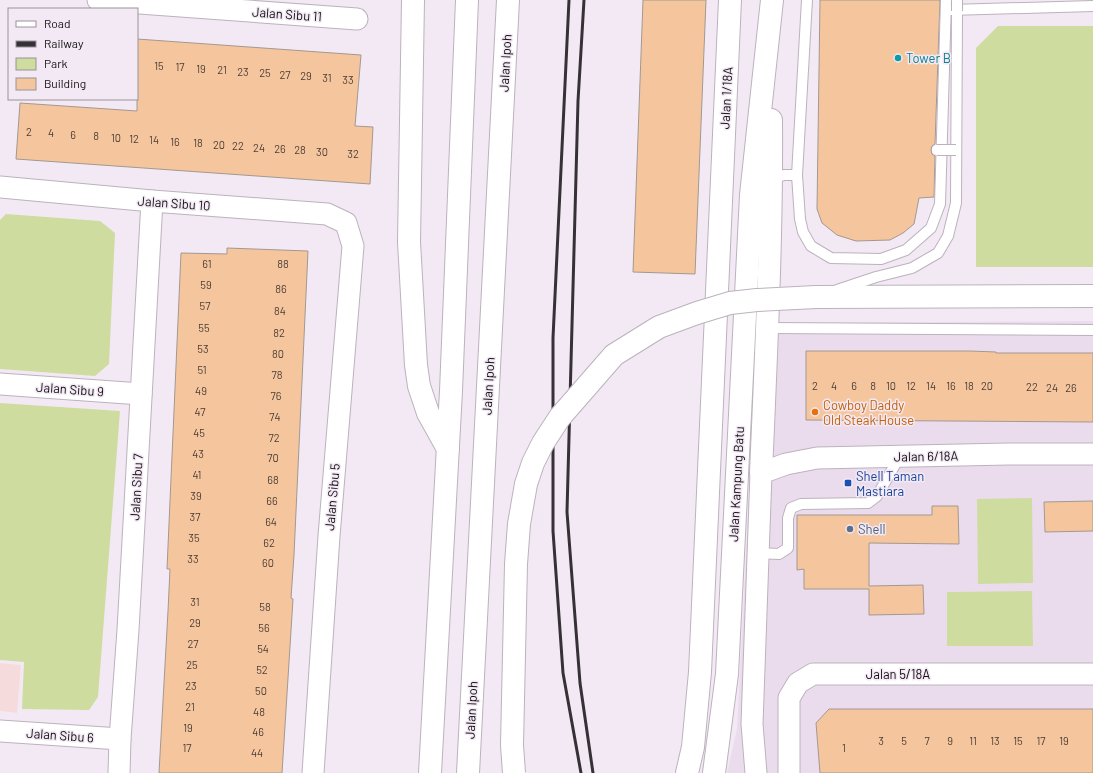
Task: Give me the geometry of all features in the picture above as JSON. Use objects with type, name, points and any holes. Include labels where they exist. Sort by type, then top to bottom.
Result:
[{"type":"main road","points":[[413,0],[409,242],[416,365],[419,386],[428,413],[448,449]]},
{"type":"main road","points":[[430,773],[448,449],[467,0]]},
{"type":"main road","name":"Jalan Ipoh","points":[[468,773],[508,0]]},
{"type":"main road","name":"Jalan 1/18A","points":[[721,197],[730,0]]},
{"type":"main road","points":[[761,473],[771,179],[771,7]]},
{"type":"main road","name":"Jalan Kampung Batu","points":[[714,773],[727,674],[751,195],[771,7]]},
{"type":"main road","name":"Jalan Kampung Batu","points":[[687,773],[693,747],[700,672],[721,197]]},
{"type":"main road","points":[[514,773],[512,745],[516,564],[526,484],[533,463],[543,443],[560,417],[614,354],[659,327],[730,303],[816,297],[1093,296]]},
{"type":"street","name":"Jalan Sibu 11","points":[[98,0],[357,20]]},
{"type":"street","name":"Jalan Sibu 10","points":[[0,187],[152,201],[327,214],[346,223]]},
{"type":"street","name":"Jalan Sibu 7","points":[[119,773],[152,201]]},
{"type":"street","name":"Jalan Sibu 5","points":[[312,773],[329,536],[353,246],[346,223]]},
{"type":"street","name":"Jalan Sibu 9","points":[[0,384],[141,394]]},
{"type":"street","name":"Jalan 6/18A","points":[[761,473],[786,464],[817,458],[1093,454]]},
{"type":"street","points":[[756,773],[752,724],[761,473]]},
{"type":"street","name":"Jalan 5/18A","points":[[789,773],[789,698],[798,683],[814,674],[1093,674]]},
{"type":"street","name":"Jalan Sibu 6","points":[[0,731],[120,739]]},
{"type":"lane","points":[[807,0],[797,174],[800,219],[803,232],[811,246],[831,258],[881,259],[906,250],[931,228],[940,204],[944,7],[1093,6]]},
{"type":"lane","points":[[816,297],[876,277],[912,268],[938,254],[948,236],[956,203],[957,0]]},
{"type":"lane","points":[[937,150],[956,150]]},
{"type":"lane","points":[[771,179],[784,175],[797,174]]},
{"type":"lane","points":[[767,328],[1093,330]]},
{"type":"lane","points":[[758,553],[779,554],[788,548],[788,518],[791,508],[801,504],[868,503],[878,496],[900,456]]},
{"type":"shaded area","points":[[1093,321],[1093,773],[727,773],[737,729],[758,323]]},
{"type":"shaded area","points":[[0,663],[21,665],[17,713],[0,711]]},
{"type":"green space","points":[[998,26],[1093,26],[1093,267],[976,267],[976,48]]},
{"type":"green space","points":[[6,214],[100,221],[115,233],[109,364],[95,376],[0,369],[0,220]]},
{"type":"green space","points":[[0,403],[120,411],[98,697],[89,710],[22,709],[24,662],[0,660]]},
{"type":"green space","points":[[1032,498],[1033,583],[978,584],[977,499]]},
{"type":"green space","points":[[1032,591],[1033,646],[947,646],[947,592]]},
{"type":"building","points":[[643,0],[706,0],[695,274],[633,272]]},
{"type":"building","points":[[820,0],[940,0],[935,144],[932,146],[931,150],[932,154],[935,156],[934,197],[919,198],[914,224],[903,233],[890,240],[856,241],[837,235],[822,223],[817,209]]},
{"type":"building","points":[[138,39],[361,55],[355,126],[373,127],[370,184],[16,159],[20,103],[137,111]]},
{"type":"building","points":[[227,248],[308,251],[291,598],[293,599],[282,773],[159,773],[170,569],[167,569],[181,253],[227,254]]},
{"type":"building","points":[[806,351],[1093,353],[1093,422],[806,420]]},
{"type":"building","points":[[1093,501],[1093,531],[1045,532],[1044,502]]},
{"type":"building","points":[[932,506],[958,506],[959,544],[869,543],[869,586],[923,585],[924,614],[869,615],[869,589],[804,589],[804,569],[797,570],[797,515],[932,515]]},
{"type":"building","points":[[829,709],[1093,709],[1093,773],[820,773],[816,723]]},
{"type":"railway","points":[[569,0],[553,338],[553,531],[563,673],[581,773]]},
{"type":"railway","points":[[584,0],[578,101],[567,512],[580,683],[593,773]]},
{"type":"place","name":"Tower B","points":[[898,58]]},
{"type":"place","name":"Cowboy Daddy Old Steak House","points":[[815,412]]},
{"type":"place","name":"Shell Taman Mastiara","points":[[848,483]]},
{"type":"place","name":"Shell","points":[[850,529]]}]
